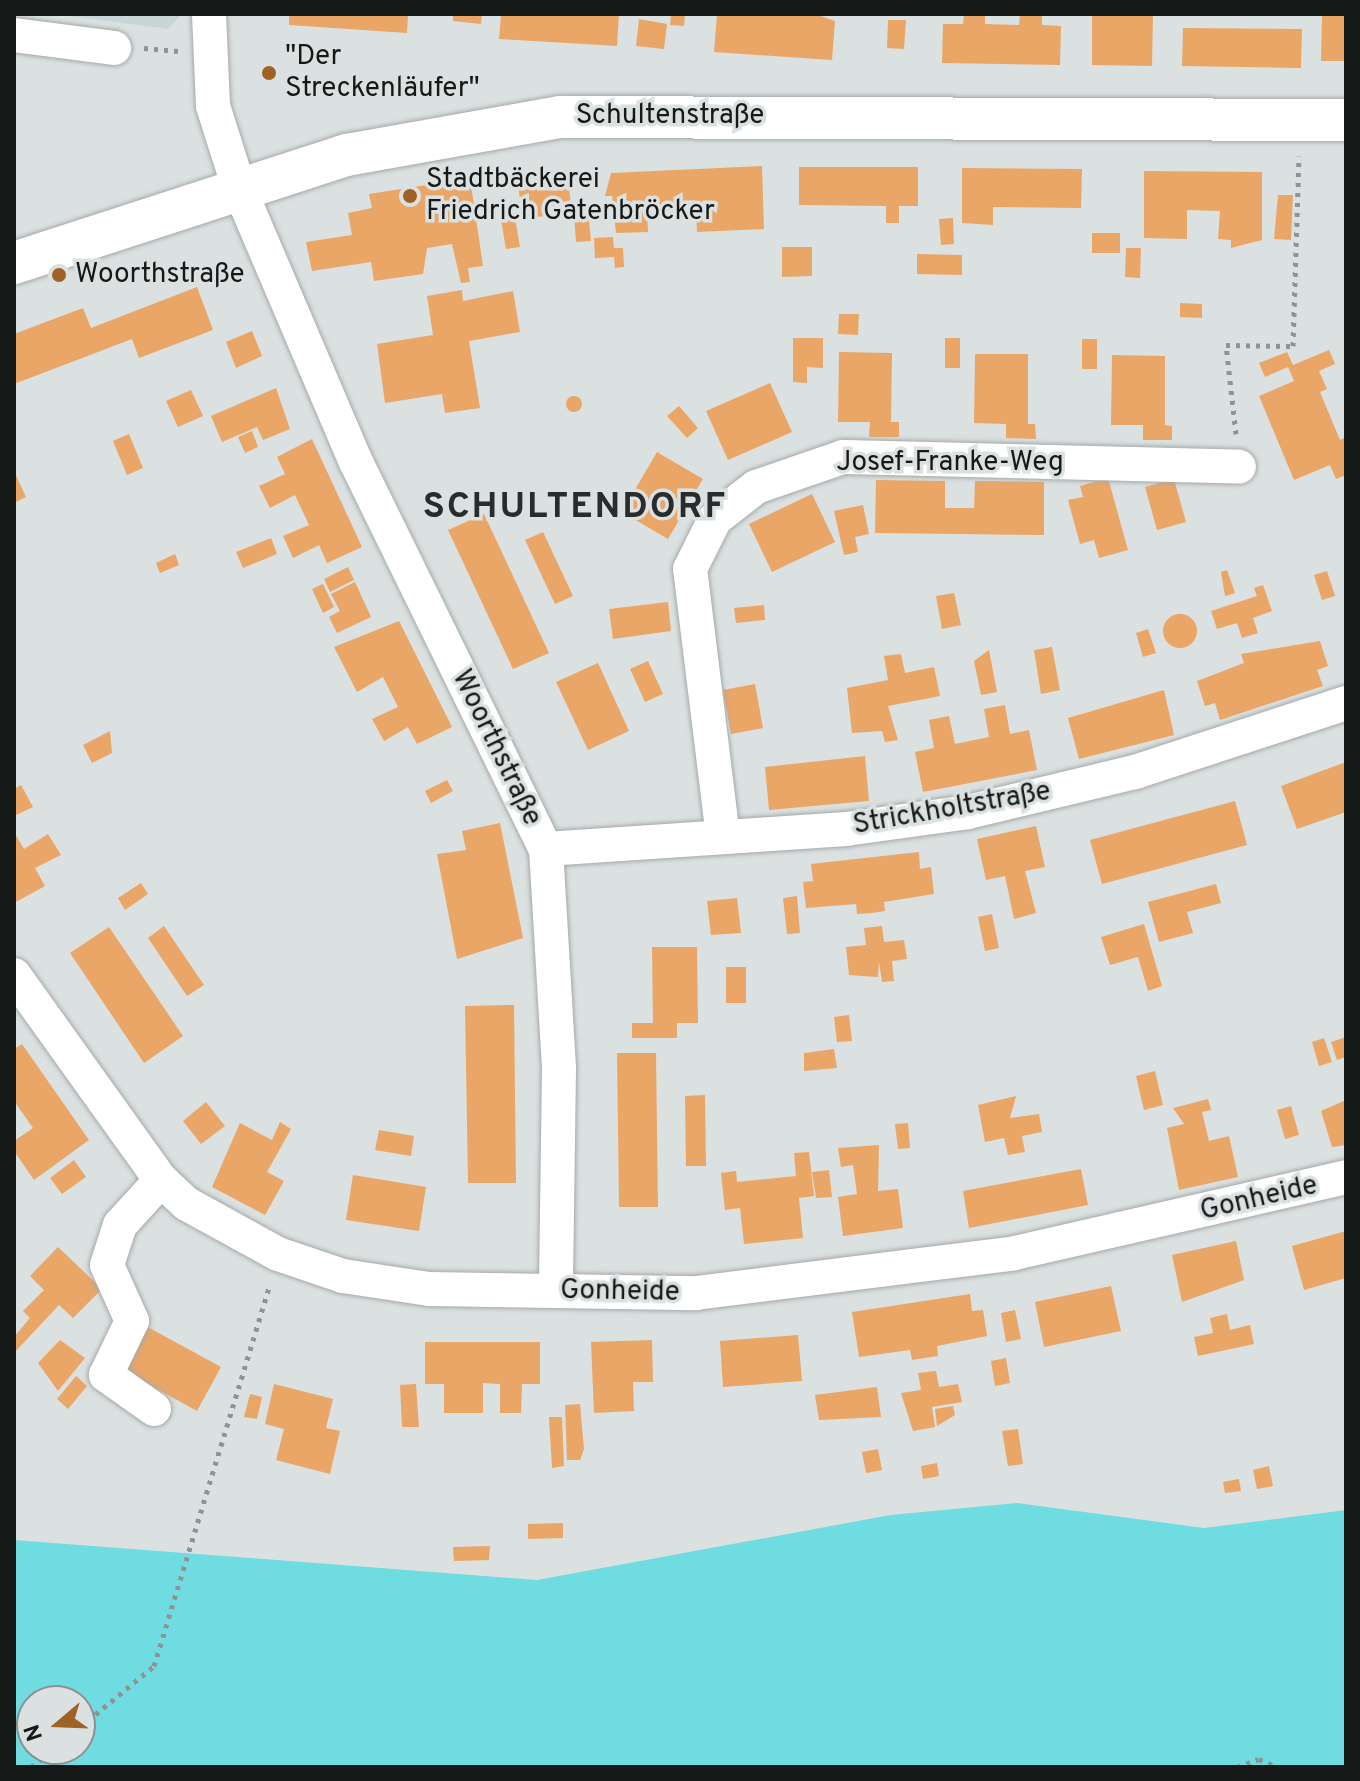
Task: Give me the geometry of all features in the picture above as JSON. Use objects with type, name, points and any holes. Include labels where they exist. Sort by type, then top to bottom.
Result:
[{"type":"main road","name":"Schultenstraße","points":[[14,263],[239,188],[432,137],[599,113],[1346,120]]},
{"type":"street","name":"Woorthstraße","points":[[209,14],[213,106],[239,188],[356,462],[546,849],[559,1069],[542,1291]]},
{"type":"street","points":[[14,35],[114,48]]},
{"type":"street","name":"Josef-Franke-Weg","points":[[723,837],[690,569],[715,519],[756,487],[843,457],[1239,467]]},
{"type":"street","name":"Strickholtstraße","points":[[546,849],[723,837],[968,812],[1135,772],[1346,703]]},
{"type":"street","name":"Gonheide","points":[[14,975],[161,1180],[214,1223],[278,1254],[343,1276],[429,1289],[696,1293],[1015,1253],[1346,1177]]},
{"type":"street","points":[[154,1409],[106,1375],[132,1321],[107,1265],[120,1225],[161,1180]]},
{"type":"path","points":[[114,48],[211,55]]},
{"type":"path","points":[[1239,467],[1226,345],[1293,346],[1300,119]]},
{"type":"path","points":[[96,1714],[154,1666],[278,1254]]},
{"type":"path","points":[[1237,1767],[1259,1759],[1277,1767]]},
{"type":"shaded area","points":[[55,14],[182,14],[168,29]]},
{"type":"shaded area","points":[[1017,1503],[1204,1528],[1346,1510],[1346,1767],[14,1767],[14,1540],[537,1580],[891,1515]]},
{"type":"building","points":[[289,14],[408,14],[407,33],[289,25]]},
{"type":"building","points":[[453,14],[482,14],[481,24],[453,21]]},
{"type":"building","points":[[501,14],[619,14],[617,46],[499,39]]},
{"type":"building","points":[[671,14],[685,14],[684,26],[670,25]]},
{"type":"building","points":[[717,14],[815,14],[835,21],[832,60],[714,52]]},
{"type":"building","points":[[964,14],[985,14],[985,24],[1019,25],[1020,14],[1042,14],[1042,25],[1061,26],[1060,65],[942,63],[943,24],[963,24]]},
{"type":"building","points":[[1092,14],[1153,14],[1152,66],[1092,65]]},
{"type":"building","points":[[1322,14],[1346,14],[1346,61],[1321,61]]},
{"type":"building","points":[[639,19],[667,24],[664,49],[636,46]]},
{"type":"building","points":[[888,20],[906,20],[904,49],[887,48]]},
{"type":"building","points":[[1183,28],[1302,29],[1301,68],[1182,66]]},
{"type":"building","points":[[762,166],[764,229],[697,232],[696,208],[647,210],[648,232],[616,233],[612,196],[605,196],[611,173]]},
{"type":"building","points":[[799,167],[918,167],[918,206],[899,206],[899,223],[886,223],[886,206],[799,205]]},
{"type":"building","points":[[962,168],[1082,169],[1081,208],[993,207],[993,225],[962,223]]},
{"type":"building","points":[[567,170],[572,214],[522,218],[517,174]]},
{"type":"building","points":[[1144,171],[1262,172],[1262,240],[1231,248],[1231,240],[1218,239],[1220,211],[1187,210],[1187,239],[1144,238]]},
{"type":"building","points":[[470,178],[483,266],[468,268],[470,282],[461,283],[452,244],[427,248],[423,274],[374,281],[371,262],[312,271],[306,242],[352,235],[348,213],[372,208],[369,194]]},
{"type":"building","points":[[1278,195],[1293,195],[1291,240],[1274,239]]},
{"type":"building","points":[[588,211],[591,241],[576,242],[574,213]]},
{"type":"building","points":[[515,218],[520,247],[506,249],[501,220]]},
{"type":"building","points":[[953,218],[954,244],[941,245],[939,219]]},
{"type":"building","points":[[1092,233],[1120,233],[1120,253],[1092,253]]},
{"type":"building","points":[[613,237],[614,248],[623,248],[624,267],[615,268],[614,257],[595,258],[594,238]]},
{"type":"building","points":[[782,247],[812,247],[812,276],[782,277]]},
{"type":"building","points":[[1126,248],[1141,248],[1140,278],[1125,277]]},
{"type":"building","points":[[917,254],[962,255],[962,275],[917,274]]},
{"type":"building","points":[[197,287],[213,330],[139,358],[132,339],[14,384],[14,334],[83,308],[91,328]]},
{"type":"building","points":[[462,290],[463,301],[513,291],[520,332],[469,341],[480,408],[445,413],[442,394],[385,403],[377,344],[433,335],[427,296]]},
{"type":"building","points":[[1180,303],[1202,304],[1202,318],[1180,317]]},
{"type":"building","points":[[839,314],[859,314],[858,335],[838,334]]},
{"type":"building","points":[[252,331],[262,356],[236,368],[226,342]]},
{"type":"building","points":[[793,338],[823,338],[823,368],[807,367],[807,383],[793,382]]},
{"type":"building","points":[[945,338],[960,338],[960,368],[945,368]]},
{"type":"building","points":[[1082,339],[1097,339],[1097,369],[1082,369]]},
{"type":"building","points":[[1329,350],[1335,364],[1319,371],[1327,389],[1320,392],[1340,440],[1346,437],[1346,475],[1336,479],[1330,465],[1294,480],[1259,396],[1294,381],[1288,367],[1265,377],[1259,363],[1287,352],[1293,365]]},
{"type":"building","points":[[839,352],[892,353],[891,422],[899,422],[899,437],[869,437],[870,422],[838,422]]},
{"type":"building","points":[[975,354],[1028,354],[1028,424],[1035,424],[1036,439],[1006,438],[1006,424],[974,423]]},
{"type":"building","points":[[1112,355],[1165,356],[1165,425],[1172,426],[1172,440],[1143,440],[1143,425],[1111,425]]},
{"type":"building","points":[[770,383],[792,432],[728,460],[706,411]]},
{"type":"building","points":[[276,388],[290,429],[263,440],[257,427],[222,442],[211,416]]},
{"type":"building","points":[[191,390],[203,416],[178,427],[166,401]]},
{"type":"building","points":[[571,396],[577,396],[582,404],[580,410],[571,412],[566,407],[566,401]]},
{"type":"building","points":[[679,406],[698,428],[687,438],[667,416]]},
{"type":"building","points":[[252,431],[258,447],[245,453],[238,437]]},
{"type":"building","points":[[129,434],[143,468],[127,475],[113,441]]},
{"type":"building","points":[[312,439],[362,547],[327,563],[319,545],[293,558],[283,536],[309,525],[295,495],[270,508],[259,486],[285,474],[277,457]]},
{"type":"building","points":[[657,452],[703,479],[668,539],[622,512]]},
{"type":"building","points":[[14,471],[26,497],[14,503]]},
{"type":"building","points":[[1108,478],[1128,550],[1099,558],[1094,540],[1080,544],[1068,500],[1083,497],[1080,486]]},
{"type":"building","points":[[1174,479],[1186,522],[1157,530],[1145,487]]},
{"type":"building","points":[[876,480],[945,481],[945,508],[974,508],[975,481],[1044,482],[1044,535],[875,533]]},
{"type":"building","points":[[812,494],[835,542],[772,572],[749,524]]},
{"type":"building","points":[[863,505],[869,534],[855,537],[858,552],[844,555],[834,511]]},
{"type":"building","points":[[484,514],[549,653],[513,669],[448,530]]},
{"type":"building","points":[[543,532],[573,596],[555,604],[525,540]]},
{"type":"building","points":[[271,538],[277,554],[243,568],[236,552]]},
{"type":"building","points":[[175,554],[179,565],[160,573],[156,563]]},
{"type":"building","points":[[348,567],[354,580],[330,592],[324,579]]},
{"type":"building","points":[[1227,570],[1235,593],[1225,596],[1221,572]]},
{"type":"building","points":[[1327,571],[1335,596],[1322,600],[1314,575]]},
{"type":"building","points":[[355,582],[371,617],[337,633],[329,617],[340,611],[331,594]]},
{"type":"building","points":[[323,584],[334,607],[323,613],[312,589]]},
{"type":"building","points":[[1263,585],[1272,611],[1253,618],[1258,633],[1242,638],[1237,623],[1217,629],[1211,611],[1257,596],[1254,588]]},
{"type":"building","points":[[954,593],[961,625],[942,629],[936,596]]},
{"type":"building","points":[[668,602],[671,631],[613,639],[609,609]]},
{"type":"building","points":[[764,605],[765,620],[736,623],[734,608]]},
{"type":"building","points":[[1180,614],[1192,619],[1197,631],[1192,643],[1180,648],[1168,643],[1163,631],[1168,619]]},
{"type":"building","points":[[399,621],[452,727],[417,744],[408,727],[384,741],[372,719],[398,707],[383,677],[357,692],[334,647]]},
{"type":"building","points":[[1148,629],[1156,653],[1143,657],[1136,633]]},
{"type":"building","points":[[1320,641],[1328,666],[1317,670],[1323,686],[1220,720],[1215,703],[1205,706],[1197,681],[1244,663],[1241,654]]},
{"type":"building","points":[[1052,647],[1060,690],[1041,694],[1034,650]]},
{"type":"building","points":[[989,650],[997,692],[981,695],[974,661]]},
{"type":"building","points":[[901,654],[905,673],[934,667],[940,696],[888,706],[898,740],[885,742],[882,731],[852,733],[847,688],[888,680],[884,656]]},
{"type":"building","points":[[648,661],[663,694],[645,702],[630,669]]},
{"type":"building","points":[[598,663],[629,731],[588,750],[556,682]]},
{"type":"building","points":[[755,684],[763,728],[731,734],[723,690]]},
{"type":"building","points":[[1164,690],[1174,735],[1079,759],[1068,718]]},
{"type":"building","points":[[1005,705],[1010,734],[1029,730],[1037,770],[923,792],[915,752],[934,748],[929,720],[949,716],[955,744],[989,737],[984,709]]},
{"type":"building","points":[[110,731],[112,753],[92,763],[83,745]]},
{"type":"building","points":[[865,756],[869,801],[769,810],[765,767]]},
{"type":"building","points":[[1346,762],[1346,812],[1297,829],[1281,786]]},
{"type":"building","points":[[447,780],[453,791],[431,803],[425,791]]},
{"type":"building","points":[[21,785],[33,807],[14,816],[14,789]]},
{"type":"building","points":[[1235,801],[1247,845],[1102,884],[1090,840]]},
{"type":"building","points":[[500,823],[523,938],[457,959],[437,854],[466,850],[462,831]]},
{"type":"building","points":[[1036,826],[1045,867],[1025,871],[1036,913],[1014,919],[1005,876],[986,880],[977,839]]},
{"type":"building","points":[[14,832],[24,849],[48,834],[61,855],[35,868],[45,886],[14,903]]},
{"type":"building","points":[[919,852],[920,869],[931,867],[934,894],[884,902],[885,911],[871,913],[857,914],[856,904],[806,908],[803,882],[813,881],[811,864]]},
{"type":"building","points":[[141,883],[148,894],[125,910],[118,898]]},
{"type":"building","points":[[1216,884],[1221,903],[1187,912],[1193,933],[1159,942],[1148,902]]},
{"type":"building","points":[[797,896],[800,933],[787,934],[783,898]]},
{"type":"building","points":[[737,898],[741,933],[711,935],[707,901]]},
{"type":"building","points":[[992,914],[999,948],[985,951],[978,917]]},
{"type":"building","points":[[1144,924],[1162,986],[1148,991],[1138,957],[1110,965],[1101,937]]},
{"type":"building","points":[[164,926],[204,985],[187,996],[148,938]]},
{"type":"building","points":[[882,926],[884,942],[904,940],[907,959],[892,961],[894,981],[882,982],[879,962],[878,977],[849,975],[846,947],[866,945],[864,928]]},
{"type":"building","points":[[109,927],[183,1036],[144,1063],[70,953]]},
{"type":"building","points":[[652,947],[697,947],[698,1023],[677,1023],[677,1038],[632,1038],[632,1023],[653,1023]]},
{"type":"building","points":[[726,967],[746,967],[746,1003],[726,1003]]},
{"type":"building","points":[[514,1005],[516,1183],[468,1183],[465,1006]]},
{"type":"building","points":[[849,1015],[852,1041],[837,1042],[834,1017]]},
{"type":"building","points":[[1346,1037],[1346,1057],[1337,1060],[1331,1042]]},
{"type":"building","points":[[1324,1038],[1332,1062],[1319,1066],[1312,1042]]},
{"type":"building","points":[[22,1044],[89,1140],[34,1180],[14,1151],[14,1141],[33,1128],[14,1101],[14,1049]]},
{"type":"building","points":[[834,1049],[837,1068],[804,1071],[804,1053]]},
{"type":"building","points":[[617,1053],[656,1053],[658,1207],[619,1207]]},
{"type":"building","points":[[1155,1071],[1163,1105],[1144,1110],[1136,1076]]},
{"type":"building","points":[[705,1095],[706,1166],[686,1166],[685,1096]]},
{"type":"building","points":[[1016,1096],[1010,1118],[1039,1114],[1042,1132],[1022,1136],[1025,1152],[1008,1155],[1004,1138],[985,1142],[978,1105]]},
{"type":"building","points":[[1208,1099],[1211,1110],[1202,1112],[1209,1141],[1229,1136],[1238,1177],[1179,1190],[1167,1128],[1184,1124],[1173,1108]]},
{"type":"building","points":[[1346,1100],[1346,1145],[1332,1147],[1321,1111]]},
{"type":"building","points":[[206,1102],[225,1126],[201,1144],[183,1121]]},
{"type":"building","points":[[1291,1106],[1299,1135],[1285,1139],[1277,1110]]},
{"type":"building","points":[[280,1122],[291,1129],[267,1172],[284,1181],[265,1215],[212,1187],[240,1123],[272,1140]]},
{"type":"building","points":[[908,1123],[910,1148],[898,1149],[895,1124]]},
{"type":"building","points":[[379,1130],[414,1136],[411,1156],[375,1150]]},
{"type":"building","points":[[879,1145],[878,1191],[898,1189],[903,1228],[843,1236],[838,1197],[857,1194],[853,1165],[841,1167],[838,1148]]},
{"type":"building","points":[[809,1152],[814,1196],[799,1198],[803,1238],[744,1244],[740,1208],[725,1210],[721,1173],[736,1171],[737,1182],[796,1176],[794,1153]]},
{"type":"building","points":[[74,1160],[86,1177],[62,1194],[50,1178]]},
{"type":"building","points":[[1081,1169],[1088,1205],[969,1228],[963,1191]]},
{"type":"building","points":[[829,1170],[832,1197],[816,1198],[812,1172]]},
{"type":"building","points":[[353,1175],[426,1187],[419,1231],[346,1220]]},
{"type":"building","points":[[1346,1231],[1346,1278],[1304,1290],[1292,1246]]},
{"type":"building","points":[[1236,1241],[1244,1280],[1182,1302],[1172,1255]]},
{"type":"building","points":[[58,1247],[102,1289],[73,1318],[59,1305],[14,1353],[14,1337],[30,1318],[23,1311],[44,1290],[30,1276]]},
{"type":"building","points":[[1111,1286],[1121,1331],[1044,1347],[1035,1302]]},
{"type":"building","points":[[970,1294],[972,1311],[983,1310],[987,1336],[937,1346],[938,1356],[912,1360],[910,1350],[859,1357],[852,1312]]},
{"type":"building","points":[[1015,1310],[1021,1339],[1006,1342],[1001,1313]]},
{"type":"building","points":[[1227,1314],[1230,1330],[1250,1325],[1254,1344],[1198,1356],[1194,1337],[1213,1333],[1210,1318]]},
{"type":"building","points":[[144,1325],[221,1367],[197,1411],[119,1368]]},
{"type":"building","points":[[798,1335],[802,1381],[723,1387],[720,1341]]},
{"type":"building","points":[[60,1340],[85,1358],[58,1391],[38,1363]]},
{"type":"building","points":[[652,1340],[653,1382],[633,1382],[634,1411],[594,1413],[591,1342]]},
{"type":"building","points":[[425,1342],[540,1342],[540,1384],[522,1384],[521,1413],[500,1413],[500,1384],[483,1383],[483,1413],[444,1413],[444,1384],[425,1384]]},
{"type":"building","points":[[1006,1358],[1010,1383],[995,1386],[991,1361]]},
{"type":"building","points":[[936,1371],[939,1387],[958,1384],[962,1402],[932,1407],[935,1427],[913,1431],[901,1393],[921,1390],[918,1373]]},
{"type":"building","points":[[76,1376],[87,1386],[68,1409],[57,1399]]},
{"type":"building","points":[[274,1384],[333,1399],[326,1428],[340,1431],[330,1474],[276,1460],[284,1429],[265,1424]]},
{"type":"building","points":[[416,1384],[419,1427],[402,1427],[400,1385]]},
{"type":"building","points":[[877,1387],[881,1417],[819,1420],[815,1395]]},
{"type":"building","points":[[250,1394],[262,1397],[257,1419],[244,1417]]},
{"type":"building","points":[[580,1404],[584,1449],[580,1460],[567,1460],[565,1405]]},
{"type":"building","points":[[953,1406],[955,1415],[937,1426],[935,1409]]},
{"type":"building","points":[[549,1417],[562,1417],[564,1466],[552,1468]]},
{"type":"building","points":[[1018,1429],[1023,1464],[1008,1466],[1002,1431]]},
{"type":"building","points":[[878,1449],[882,1470],[866,1473],[862,1452]]},
{"type":"building","points":[[937,1463],[939,1476],[923,1479],[921,1466]]},
{"type":"building","points":[[1269,1466],[1273,1486],[1257,1489],[1253,1470]]},
{"type":"building","points":[[1239,1479],[1241,1491],[1225,1493],[1223,1482]]},
{"type":"building","points":[[563,1523],[563,1538],[528,1539],[528,1524]]},
{"type":"building","points":[[490,1546],[489,1560],[454,1561],[453,1547]]},
{"type":"place","name":"\"Der Streckenläufer\"","points":[[269,73]]},
{"type":"place","name":"Stadtbäckerei Friedrich Gatenbröcker","points":[[410,196]]},
{"type":"place","name":"Woorthstraße","points":[[59,275]]},
{"type":"district","name":"SCHULTENDORF","points":[[575,509]]}]
